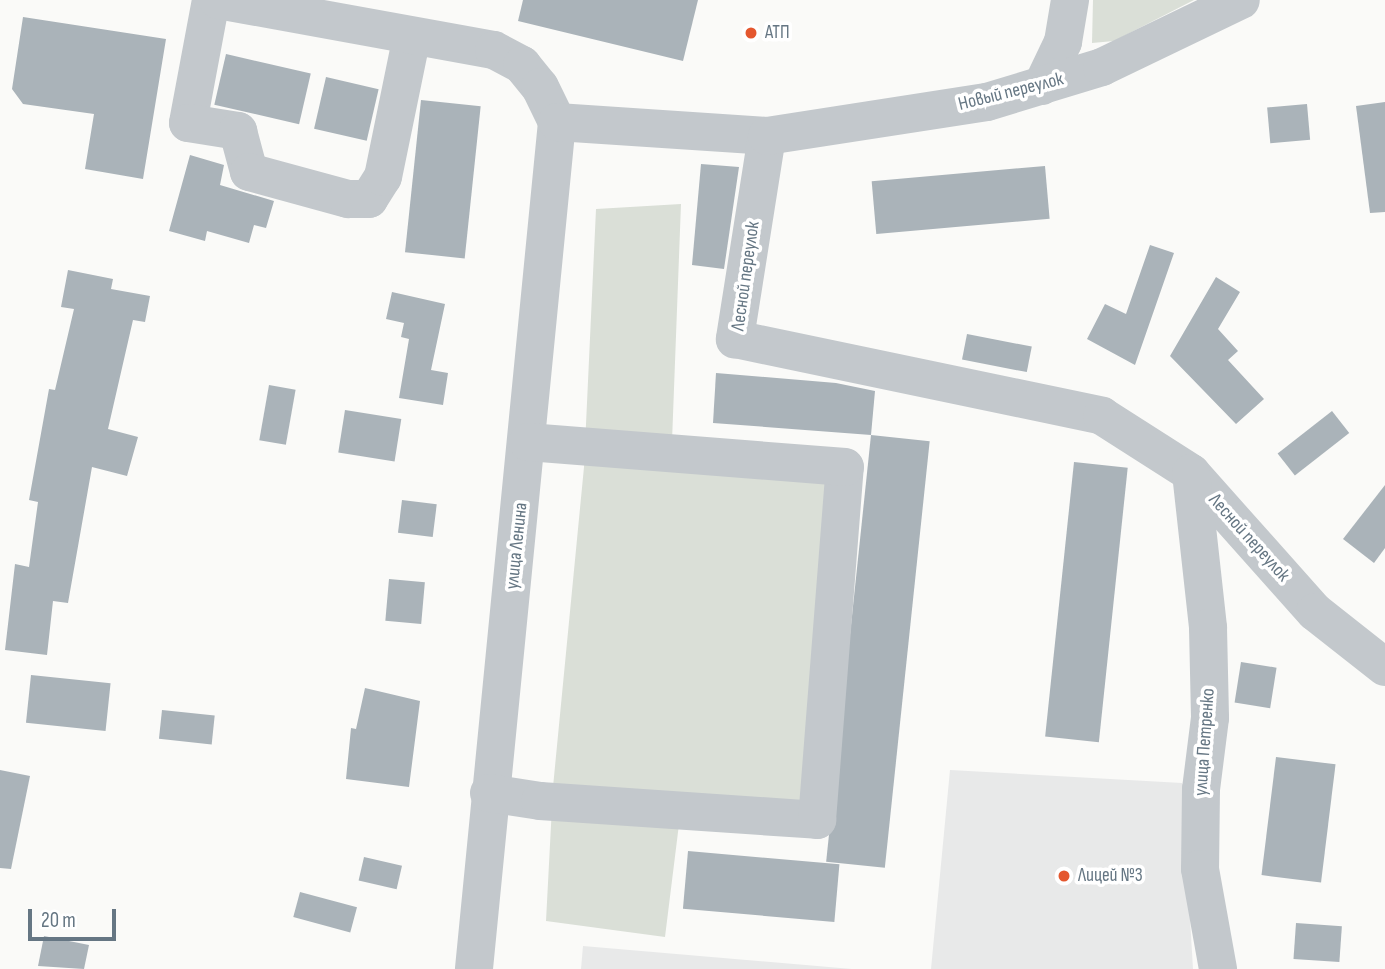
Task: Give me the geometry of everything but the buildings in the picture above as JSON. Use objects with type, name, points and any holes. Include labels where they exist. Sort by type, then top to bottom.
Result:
[{"type":"street","points":[[211,0],[188,123],[238,131],[248,172],[348,200],[369,199],[383,177],[412,36]]},
{"type":"street","points":[[218,0],[494,50],[522,65],[540,87],[557,122],[767,136]]},
{"type":"street","points":[[1042,86],[1063,42],[1070,0]]},
{"type":"street","name":"Новый переулок","points":[[767,136],[987,102],[1102,67],[1241,0]]},
{"type":"street","name":"улица Ленина","points":[[474,969],[489,793],[528,442],[557,122]]},
{"type":"street","name":"Лесной переулок","points":[[767,136],[735,339],[1102,416],[1191,473],[1315,612],[1385,667]]},
{"type":"street","points":[[489,793],[540,801],[817,820],[845,467],[528,442]]},
{"type":"street","name":"улица Петренко","points":[[1191,473],[1208,628],[1210,718],[1201,789],[1200,869],[1217,969]]},
{"type":"shaded area","points":[[1093,0],[1194,0],[1114,41],[1092,43]]},
{"type":"shaded area","points":[[681,204],[671,468],[833,477],[809,812],[682,800],[665,937],[546,921],[553,787],[584,467],[596,209]]},
{"type":"shaded area","name":"Лицей №3","points":[[950,770],[1182,783],[1193,969],[931,969]]},
{"type":"shaded area","points":[[583,946],[852,969],[581,969]]},
{"type":"place","name":"АТП","points":[[751,33]]},
{"type":"place","name":"Лицей №3","points":[[1064,876]]}]
